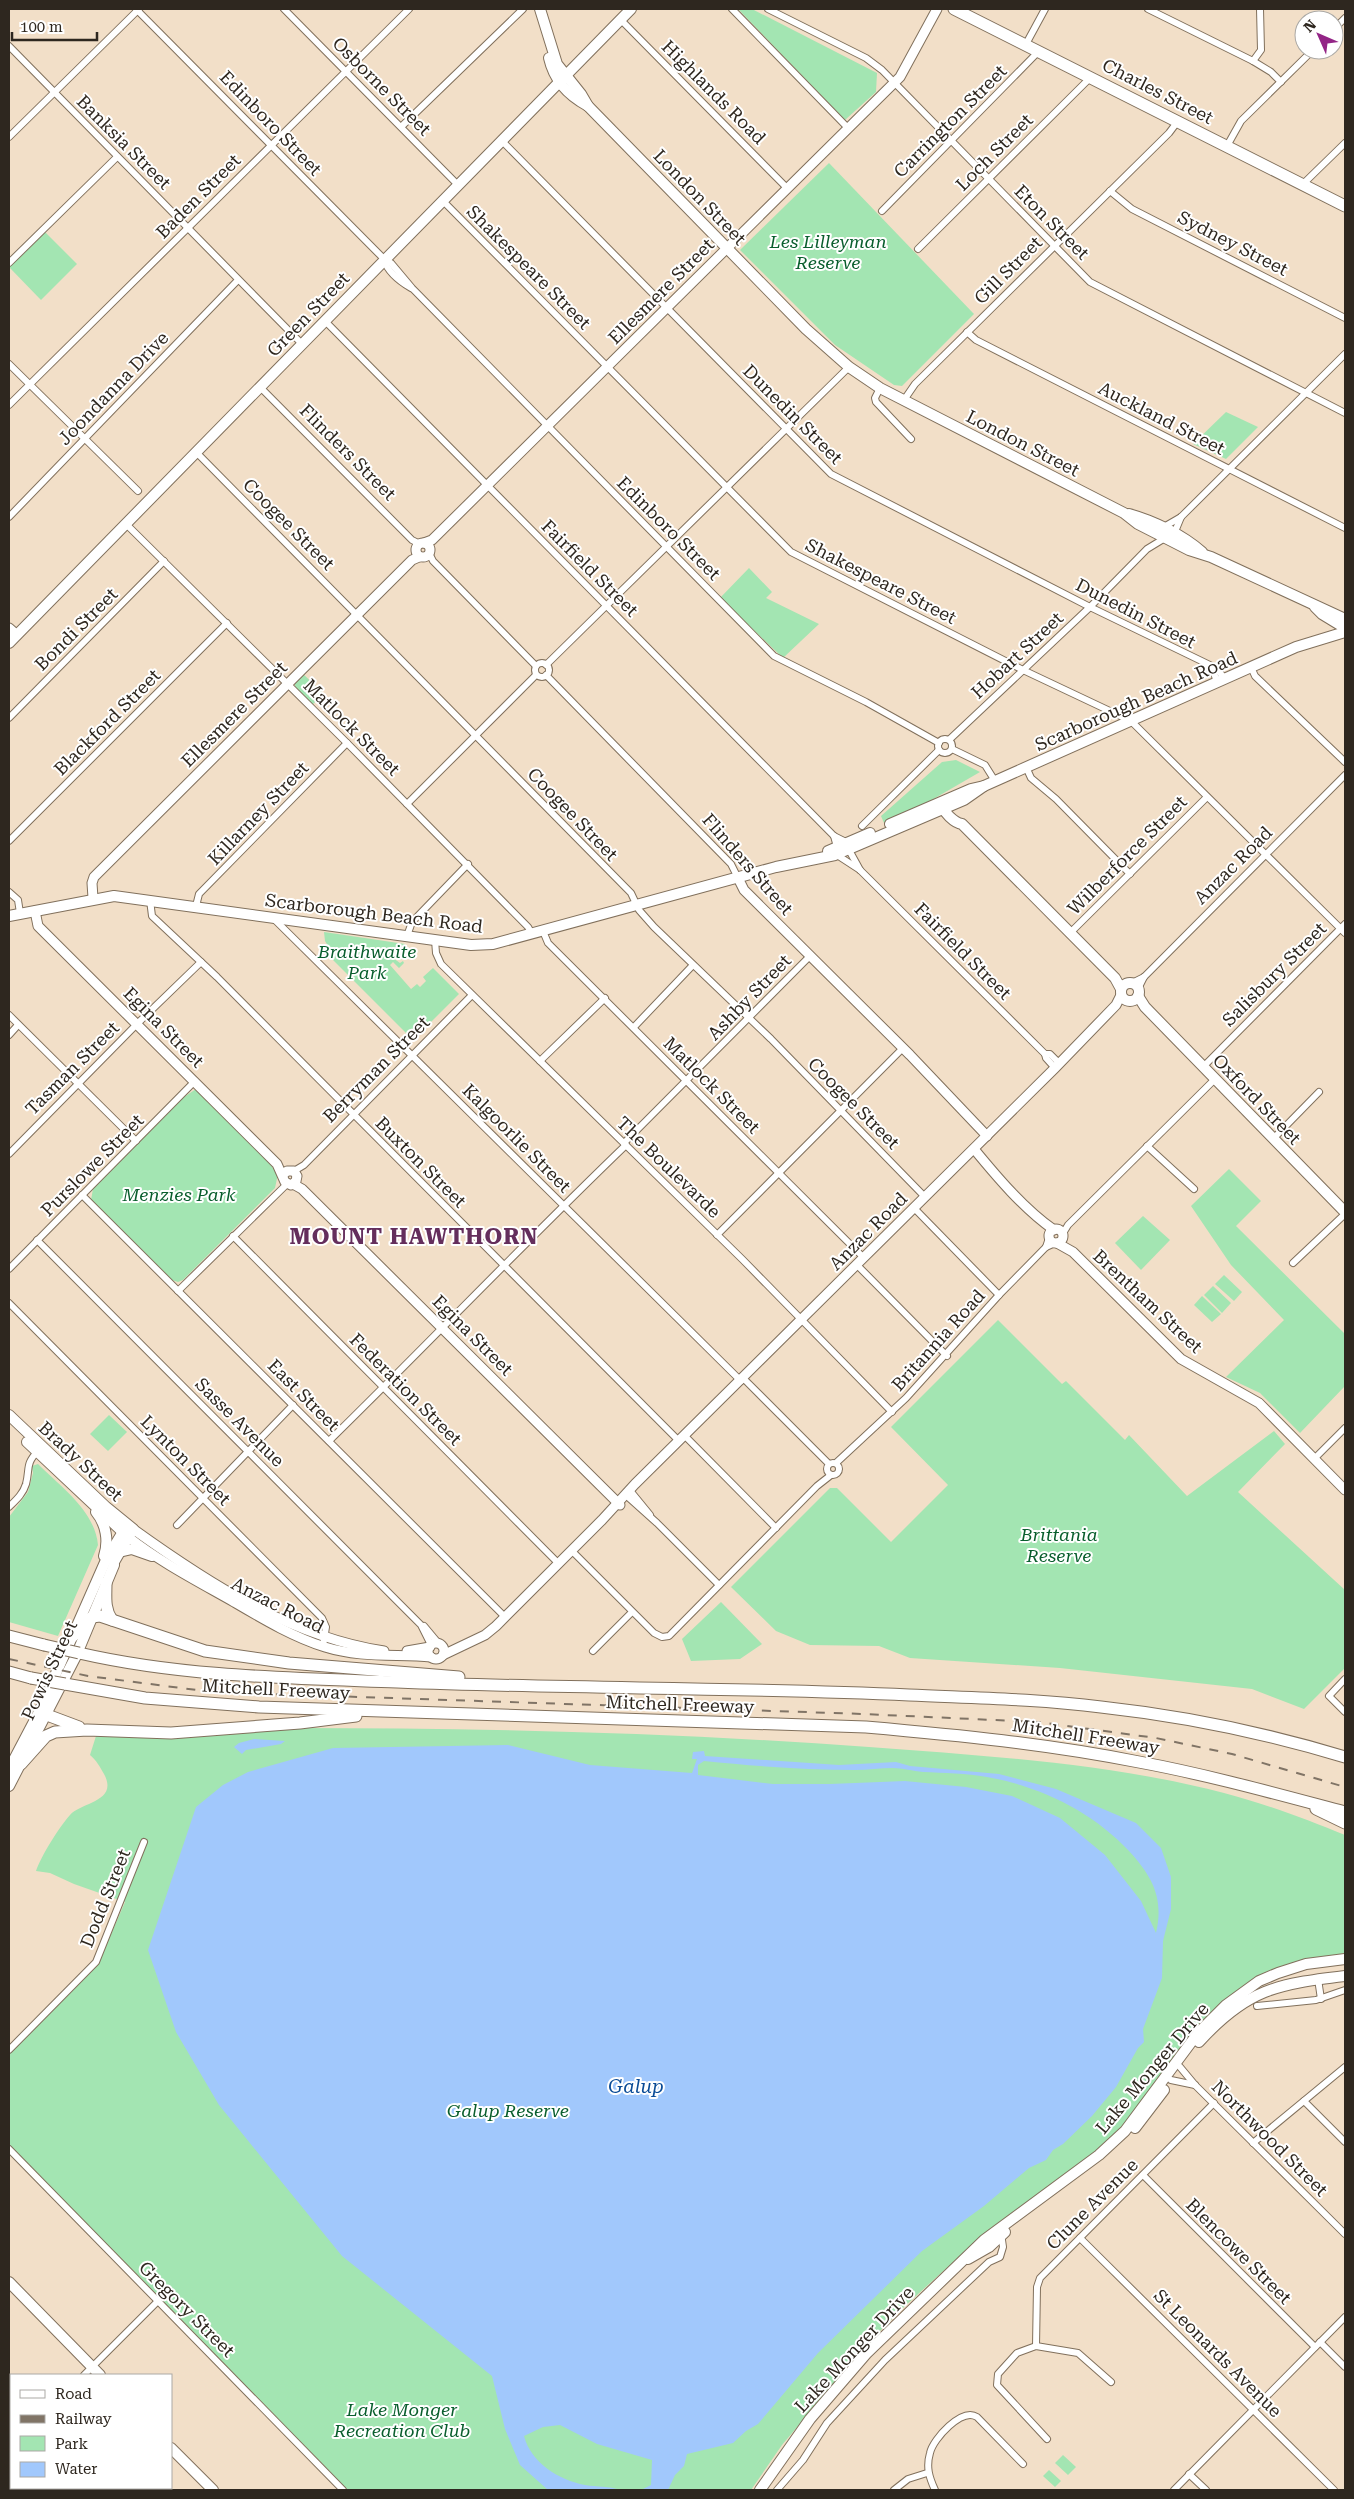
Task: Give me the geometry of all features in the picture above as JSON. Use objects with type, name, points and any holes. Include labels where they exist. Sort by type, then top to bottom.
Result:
[{"type":"highway","name":"Charles Street","points":[[954,9],[1345,206]]},
{"type":"highway","points":[[106,1583],[106,1605],[112,1620]]},
{"type":"highway","points":[[72,1637],[92,1617],[100,1616],[205,1651],[259,1660],[570,1686]]},
{"type":"highway","name":"Mitchell Freeway","points":[[9,1636],[93,1657],[200,1672],[308,1678],[867,1693],[1049,1702],[1146,1713],[1269,1736],[1343,1756]]},
{"type":"highway","name":"Mitchell Freeway","points":[[9,1672],[80,1687],[209,1704],[866,1727],[948,1734],[1038,1745],[1139,1762],[1290,1797],[1345,1812]]},
{"type":"highway","points":[[21,1764],[46,1736],[55,1732],[87,1730],[171,1733],[228,1727],[300,1723],[390,1711]]},
{"type":"highway","points":[[43,1714],[87,1730]]},
{"type":"highway","points":[[1290,1797],[1345,1823]]},
{"type":"main road","name":"London Street","points":[[535,9],[550,63],[576,100],[588,106],[806,329],[849,367],[880,388],[1124,513],[1138,524],[1164,533],[1189,550],[1202,553],[1345,619]]},
{"type":"main road","name":"London Street","points":[[540,9],[562,80]]},
{"type":"main road","name":"Green Street","points":[[12,639],[457,184],[562,80],[624,13]]},
{"type":"main road","name":"London Street","points":[[1314,606],[1322,614],[1345,628]]},
{"type":"main road","points":[[1318,639],[1324,633],[1326,625],[1322,614]]},
{"type":"main road","name":"Scarborough Beach Road","points":[[9,916],[93,898],[114,896],[435,940],[480,945],[493,944],[817,858],[848,847],[945,805],[971,789],[984,786],[1026,768],[1251,667],[1318,639],[1345,632]]},
{"type":"main road","name":"Scarborough Beach Road","points":[[1302,645],[1345,639]]},
{"type":"main road","points":[[945,805],[958,824],[962,824],[1130,992]]},
{"type":"main road","name":"Oxford Street","points":[[1130,992],[1345,1213]]},
{"type":"main road","name":"Brady Street","points":[[9,1415],[90,1503],[127,1531]]},
{"type":"main road","name":"Brady Street","points":[[9,1424],[40,1449],[127,1531]]},
{"type":"main road","points":[[90,1503],[105,1529],[109,1560],[132,1549],[152,1556]]},
{"type":"main road","name":"Powis Street","points":[[9,1769],[43,1714],[72,1637],[109,1560],[127,1531]]},
{"type":"main road","name":"Powis Street","points":[[9,1786],[92,1617],[106,1583],[109,1560]]},
{"type":"main road","name":"Lake Monger Drive","points":[[1000,2232],[1099,2155],[1125,2131],[1198,2033],[1237,1996],[1259,1981],[1306,1964],[1342,1960]]},
{"type":"main road","name":"Lake Monger Drive","points":[[760,2490],[810,2420],[842,2380],[900,2319],[963,2262],[972,2251],[1101,2162],[1120,2145],[1146,2115],[1205,2035],[1237,2006],[1273,1987],[1293,1982],[1345,1976]]},
{"type":"main road","points":[[9,2282],[89,2372]]},
{"type":"main road","points":[[9,2290],[89,2372]]},
{"type":"main road","points":[[172,2449],[213,2490]]},
{"type":"main road","points":[[172,2457],[205,2490]]},
{"type":"street","points":[[9,137],[138,9]]},
{"type":"street","name":"Edinboro Street","points":[[138,9],[384,259],[387,268],[402,283],[412,288],[774,656],[866,702],[939,746]]},
{"type":"street","name":"Osborne Street","points":[[284,9],[402,126],[457,184]]},
{"type":"street","name":"Baden Street","points":[[9,405],[407,9]]},
{"type":"street","points":[[402,126],[523,9]]},
{"type":"street","points":[[732,9],[847,127]]},
{"type":"street","name":"Eton Street","points":[[768,9],[866,58],[894,82],[1090,282],[1345,413]]},
{"type":"street","name":"Ellesmere Street","points":[[93,898],[92,883],[94,877],[786,187],[894,82],[908,64],[936,9]]},
{"type":"street","points":[[1026,44],[1045,9]]},
{"type":"street","points":[[1148,9],[1253,61],[1271,72],[1282,82]]},
{"type":"street","points":[[1253,61],[1260,50],[1260,9]]},
{"type":"street","name":"Highlands Road","points":[[624,13],[786,187]]},
{"type":"street","name":"Banksia Street","points":[[9,46],[302,344]]},
{"type":"street","name":"Carrington Street","points":[[882,210],[1039,51]]},
{"type":"street","points":[[1226,146],[1241,121],[1303,60]]},
{"type":"street","name":"Loch Street","points":[[918,249],[1091,77]]},
{"type":"street","name":"Gill Street","points":[[904,400],[915,384],[1169,133],[1178,121]]},
{"type":"street","name":"Dunedin Street","points":[[501,140],[836,478],[1205,665],[1221,681]]},
{"type":"street","points":[[1303,184],[1345,143]]},
{"type":"street","points":[[9,263],[117,157]]},
{"type":"street","name":"Sydney Street","points":[[1110,191],[1132,209],[1345,318]]},
{"type":"street","name":"Shakespeare Street","points":[[442,200],[791,552],[1023,670],[1131,721],[1266,856],[1344,929]]},
{"type":"street","name":"Joondanna Drive","points":[[9,517],[238,280]]},
{"type":"street","name":"Fairfield Street","points":[[325,321],[834,836],[848,847],[860,870]]},
{"type":"street","name":"Auckland Street","points":[[967,332],[976,340],[1345,528]]},
{"type":"street","name":"Hobart Street","points":[[950,739],[1090,607],[1345,354]]},
{"type":"street","points":[[9,364],[84,440],[138,491]]},
{"type":"street","points":[[546,665],[849,367]]},
{"type":"street","name":"Flinders Street","points":[[260,386],[536,666]]},
{"type":"street","points":[[880,388],[875,398],[876,402],[911,439]]},
{"type":"street","name":"Coogee Street","points":[[196,452],[630,894],[638,905],[639,910],[654,927],[748,1018],[925,1196]]},
{"type":"street","name":"Hobart Street","points":[[1147,549],[1181,517]]},
{"type":"street","name":"Matlock Street","points":[[126,524],[468,864],[528,926],[532,934]]},
{"type":"street","name":"Bondi Street","points":[[9,718],[164,561]]},
{"type":"street","name":"Blackford Street","points":[[9,841],[227,623]]},
{"type":"street","points":[[9,628],[12,639]]},
{"type":"street","points":[[407,804],[536,675],[536,666],[546,665]]},
{"type":"street","points":[[536,675],[540,677],[546,675],[548,670],[546,665]]},
{"type":"street","points":[[1251,667],[1255,676],[1345,762]]},
{"type":"street","name":"Flinders Street","points":[[546,675],[726,859],[744,890],[988,1134]]},
{"type":"street","points":[[862,826],[939,746],[944,738],[950,739],[952,749]]},
{"type":"street","name":"Killarney Street","points":[[196,906],[199,894],[347,743]]},
{"type":"street","points":[[939,746],[947,753],[952,749]]},
{"type":"street","points":[[952,749],[985,765],[996,781]]},
{"type":"street","points":[[1026,768],[1031,778],[1056,799],[1130,874]]},
{"type":"street","name":"Anzac Road","points":[[127,1531],[152,1556],[288,1632],[382,1657],[456,1647],[485,1635],[602,1520],[609,1517],[618,1504],[682,1438],[1057,1066],[1345,775]]},
{"type":"street","name":"Wilberforce Street","points":[[1070,934],[1207,797]]},
{"type":"street","name":"Fairfield Street","points":[[834,836],[836,851],[860,870],[1046,1054],[1046,1058],[1057,1066]]},
{"type":"street","points":[[408,936],[412,922],[468,864]]},
{"type":"street","points":[[9,892],[18,900],[20,913]]},
{"type":"street","name":"Buxton Street","points":[[150,900],[152,916],[201,962],[504,1268],[776,1528]]},
{"type":"street","name":"Egina Street","points":[[35,911],[38,926],[138,1023],[618,1504]]},
{"type":"street","name":"Kalgoorlie Street","points":[[272,917],[833,1468]]},
{"type":"street","name":"Salisbury Street","points":[[1203,1067],[1344,929]]},
{"type":"street","name":"Matlock Street","points":[[543,931],[548,943],[779,1173],[946,1356]]},
{"type":"street","name":"The Boulevarde","points":[[435,940],[436,954],[441,964],[717,1235],[892,1412]]},
{"type":"street","name":"Ashby Street","points":[[329,1441],[504,1268],[810,956]]},
{"type":"street","name":"Tasman Street","points":[[9,1154],[201,962]]},
{"type":"street","points":[[634,1027],[694,965]]},
{"type":"street","name":"Berryman Street","points":[[178,1291],[472,995]]},
{"type":"street","points":[[540,1061],[605,998]]},
{"type":"street","points":[[9,1015],[136,1142]]},
{"type":"street","points":[[9,1035],[18,1025]]},
{"type":"street","points":[[717,1235],[902,1048]]},
{"type":"street","name":"Britannia Road","points":[[632,1612],[654,1633],[662,1637],[668,1636],[833,1468],[892,1412],[1055,1237],[1215,1079]]},
{"type":"street","name":"Purslowe Street","points":[[9,1269],[195,1081]]},
{"type":"street","points":[[1273,1139],[1320,1092]]},
{"type":"street","points":[[1147,1146],[1194,1189]]},
{"type":"street","name":"Brentham Street","points":[[972,1151],[1044,1223],[1055,1237],[1181,1359],[1259,1403],[1345,1490]]},
{"type":"street","name":"East Street","points":[[82,1195],[505,1617]]},
{"type":"street","points":[[914,1208],[999,1295]]},
{"type":"street","points":[[1293,1263],[1345,1213]]},
{"type":"street","name":"Federation Street","points":[[233,1236],[559,1564]]},
{"type":"street","name":"Sasse Avenue","points":[[37,1240],[421,1625],[436,1649]]},
{"type":"street","name":"Lynton Street","points":[[9,1303],[322,1618],[326,1627],[323,1642]]},
{"type":"street","points":[[177,1525],[293,1406]]},
{"type":"street","points":[[1314,1459],[1345,1428]]},
{"type":"street","points":[[9,1507],[23,1492],[28,1463],[40,1449]]},
{"type":"street","name":"Anzac Road","points":[[618,1504],[630,1495],[642,1479]]},
{"type":"street","points":[[630,1495],[719,1585]]},
{"type":"street","name":"Anzac Road","points":[[127,1531],[250,1603],[323,1642]]},
{"type":"street","points":[[572,1551],[632,1612],[593,1651]]},
{"type":"street","points":[[1345,1679],[1329,1696],[1345,1712]]},
{"type":"street","name":"Dodd Street","points":[[9,2050],[96,1962],[144,1842]]},
{"type":"street","points":[[1318,1979],[1321,1999]]},
{"type":"street","points":[[1257,2006],[1321,1999],[1345,1990]]},
{"type":"street","name":"Northwood Street","points":[[1180,2067],[1195,2085],[1345,2234]]},
{"type":"street","points":[[1253,2143],[1345,2067]]},
{"type":"street","name":"Northwood Street","points":[[1171,2080],[1195,2085]]},
{"type":"street","points":[[1304,2100],[1345,2142]]},
{"type":"street","name":"Clune Avenue","points":[[1036,2346],[1038,2282],[1214,2103]]},
{"type":"street","name":"Gregory Street","points":[[9,2149],[157,2302],[344,2490]]},
{"type":"street","name":"Blencowe Street","points":[[1142,2176],[1318,2344],[1345,2367]]},
{"type":"street","name":"Lake Monger Drive","points":[[777,2490],[803,2460],[827,2423],[885,2360],[989,2262],[1000,2256],[1003,2247],[1000,2232]]},
{"type":"street","name":"St Leonards Avenue","points":[[1080,2238],[1334,2490]]},
{"type":"street","points":[[89,2372],[157,2302]]},
{"type":"street","points":[[1174,2490],[1345,2316]]},
{"type":"street","points":[[1047,2439],[1001,2391],[996,2382],[1001,2370],[1018,2353],[1036,2346],[1078,2353],[1111,2382]]},
{"type":"street","points":[[935,2490],[927,2473],[929,2454],[933,2444],[959,2417],[966,2414],[977,2417],[1023,2464]]},
{"type":"street","points":[[894,2490],[908,2479],[927,2473]]},
{"type":"street","points":[[1189,2474],[1206,2490]]},
{"type":"green space","points":[[738,9],[752,9],[877,73],[876,92],[845,120]]},
{"type":"green space","name":"Les Lilleyman Reserve","points":[[829,163],[974,314],[902,386],[894,385],[835,345],[740,250]]},
{"type":"green space","points":[[44,231],[77,264],[41,300],[9,267]]},
{"type":"green space","points":[[1226,412],[1258,427],[1226,459],[1193,444]]},
{"type":"green space","points":[[749,568],[772,592],[766,598],[819,624],[783,658],[720,598]]},
{"type":"green space","points":[[301,672],[324,694],[312,705],[295,687],[295,680]]},
{"type":"green space","points":[[956,760],[980,772],[923,805],[884,823],[881,816],[942,762]]},
{"type":"green space","name":"Braithwaite Park","points":[[324,932],[405,944],[393,958],[400,963],[403,961],[404,963],[399,968],[393,962],[390,965],[411,989],[417,984],[420,987],[426,981],[423,977],[433,968],[459,994],[413,1040],[330,957],[333,954],[325,941]]},
{"type":"green space","name":"Menzies Park","points":[[196,1089],[255,1146],[278,1174],[275,1188],[183,1280],[178,1282],[172,1280],[91,1200],[93,1189],[184,1097]]},
{"type":"green space","points":[[1229,1169],[1261,1201],[1236,1226],[1345,1334],[1345,1386],[1300,1433],[1260,1393],[1226,1377],[1284,1320],[1231,1265],[1191,1206]]},
{"type":"green space","points":[[1143,1216],[1170,1240],[1141,1270],[1115,1243]]},
{"type":"green space","points":[[1224,1275],[1242,1292],[1234,1301],[1215,1284]]},
{"type":"green space","points":[[1213,1286],[1231,1303],[1222,1313],[1204,1295]]},
{"type":"green space","points":[[1202,1296],[1221,1314],[1212,1322],[1194,1305]]},
{"type":"green space","name":"Brittania Reserve","points":[[998,1320],[1062,1384],[1066,1381],[1125,1440],[1129,1435],[1187,1496],[1274,1431],[1285,1444],[1238,1492],[1345,1590],[1345,1668],[1304,1709],[1252,1689],[1060,1668],[910,1658],[879,1646],[810,1645],[776,1631],[731,1587],[830,1488],[837,1488],[891,1542],[948,1485],[891,1427]]},
{"type":"green space","points":[[109,1415],[127,1432],[108,1451],[90,1434]]},
{"type":"green space","points":[[38,1464],[84,1510],[96,1533],[98,1545],[58,1636],[9,1622],[9,1517],[28,1492],[33,1473],[32,1466]]},
{"type":"green space","points":[[721,1602],[762,1644],[740,1659],[691,1661],[682,1639]]},
{"type":"green space","name":"Galup","points":[[291,1728],[580,1732],[797,1742],[1048,1762],[1137,1774],[1181,1783],[1254,1802],[1345,1835],[1345,1953],[1304,1961],[1230,1996],[1109,2142],[963,2253],[867,2344],[782,2445],[751,2490],[348,2490],[9,2145],[9,2054],[98,1964],[125,1902],[74,1884],[50,1873],[36,1871],[51,1841],[70,1815],[103,1796],[107,1790],[104,1774],[90,1755],[96,1736],[168,1739]]},
{"type":"green space","points":[[1063,2455],[1076,2467],[1068,2475],[1055,2463]]},
{"type":"green space","points":[[1049,2470],[1061,2481],[1055,2487],[1043,2476]]},
{"type":"water","points":[[254,1739],[285,1741],[281,1744],[246,1750],[242,1754],[234,1747],[239,1743]]},
{"type":"water","name":"Galup","points":[[508,1745],[590,1765],[692,1773],[697,1759],[692,1759],[693,1752],[704,1751],[705,1756],[839,1765],[896,1762],[910,1766],[999,1774],[1056,1789],[1136,1823],[1161,1848],[1171,1877],[1171,1909],[1163,1941],[1162,1978],[1143,2029],[1144,2042],[1138,2048],[1116,2087],[1092,2116],[1063,2144],[1053,2150],[1046,2160],[1029,2168],[984,2206],[922,2251],[818,2353],[758,2424],[746,2431],[733,2443],[687,2454],[684,2466],[675,2475],[668,2490],[641,2490],[651,2485],[652,2460],[597,2444],[560,2425],[543,2427],[524,2436],[533,2454],[547,2469],[575,2483],[620,2490],[548,2490],[520,2465],[505,2429],[492,2376],[342,2256],[219,2105],[176,2032],[148,1950],[196,1807],[223,1785],[248,1772],[333,1748]],"holes":[[[704,1761],[817,1769],[896,1768],[923,1772],[955,1773],[1007,1781],[1046,1794],[1099,1824],[1115,1837],[1137,1861],[1150,1879],[1157,1899],[1159,1910],[1156,1933],[1141,1901],[1105,1855],[1060,1818],[1012,1796],[966,1787],[905,1781],[773,1784],[698,1775],[698,1765]]]},
{"type":"railway","points":[[9,1659],[88,1676],[212,1692],[863,1714],[1038,1722],[1156,1738],[1232,1754],[1345,1787]]},
{"type":"district","name":"MOUNT HAWTHORN","points":[[414,1236]]},
{"type":"park label","name":"Galup Reserve","points":[[508,2110]]},
{"type":"park label","name":"Lake Monger Recreation Club","points":[[402,2419]]}]
